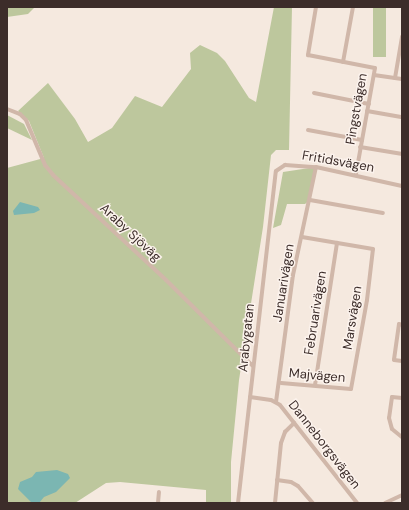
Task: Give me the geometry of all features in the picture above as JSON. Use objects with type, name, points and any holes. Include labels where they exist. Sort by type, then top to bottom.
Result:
[{"type":"street","name":"Pingstvägen","points":[[316,7],[308,55],[375,68],[356,174]]},
{"type":"street","points":[[343,62],[353,7]]},
{"type":"street","points":[[395,78],[402,37]]},
{"type":"street","points":[[374,75],[402,79]]},
{"type":"street","points":[[314,93],[369,104]]},
{"type":"street","name":"Araby Sjöväg","points":[[7,109],[16,112],[26,120],[45,164],[53,175],[166,280],[253,366]]},
{"type":"street","points":[[367,111],[402,117]]},
{"type":"street","points":[[308,130],[362,140]]},
{"type":"street","points":[[360,147],[402,154]]},
{"type":"street","name":"Fritidsvägen","points":[[276,175],[278,168],[285,165],[316,167],[356,174],[402,186]]},
{"type":"street","name":"Januarivägen","points":[[276,402],[281,383],[293,275],[316,167]]},
{"type":"street","name":"Arabygatan","points":[[238,503],[276,175]]},
{"type":"street","points":[[310,200],[383,213]]},
{"type":"street","points":[[302,237],[337,243]]},
{"type":"street","name":"Marsvägen","points":[[337,243],[373,249],[351,389]]},
{"type":"street","name":"Februarivägen","points":[[315,385],[337,243]]},
{"type":"street","points":[[402,325],[399,324],[394,360],[402,361]]},
{"type":"street","name":"Majvägen","points":[[281,383],[351,389]]},
{"type":"street","points":[[402,398],[392,397],[388,418],[392,429],[402,437]]},
{"type":"street","name":"Danneborgsvägen","points":[[250,398],[276,402],[357,503]]},
{"type":"street","points":[[275,503],[283,437],[294,423]]},
{"type":"street","points":[[277,480],[291,482],[298,486],[313,503]]},
{"type":"street","points":[[158,503],[159,492]]},
{"type":"street","points":[[385,503],[402,496]]},
{"type":"green space","points":[[7,7],[35,7],[28,14],[7,17]]},
{"type":"green space","points":[[274,7],[292,7],[289,150],[276,150],[271,155],[263,227],[239,380],[231,462],[231,503],[206,503],[206,490],[120,482],[106,483],[75,503],[7,503],[7,168],[44,158],[29,121],[18,111],[48,83],[75,119],[88,142],[112,128],[135,96],[162,107],[191,69],[190,53],[200,45],[217,53],[225,61],[249,98],[256,102]]},
{"type":"green space","points":[[373,7],[386,7],[386,57],[373,57]]},
{"type":"green space","points":[[7,115],[24,124],[32,140],[7,128]]},
{"type":"green space","points":[[316,167],[310,200],[305,204],[287,204],[281,225],[273,228],[283,172]]},
{"type":"water","points":[[20,202],[38,207],[40,210],[34,213],[14,215],[13,211]]},
{"type":"water","points":[[57,470],[68,474],[70,478],[56,492],[44,497],[39,503],[32,503],[18,489],[20,482],[32,477],[36,472]]}]
